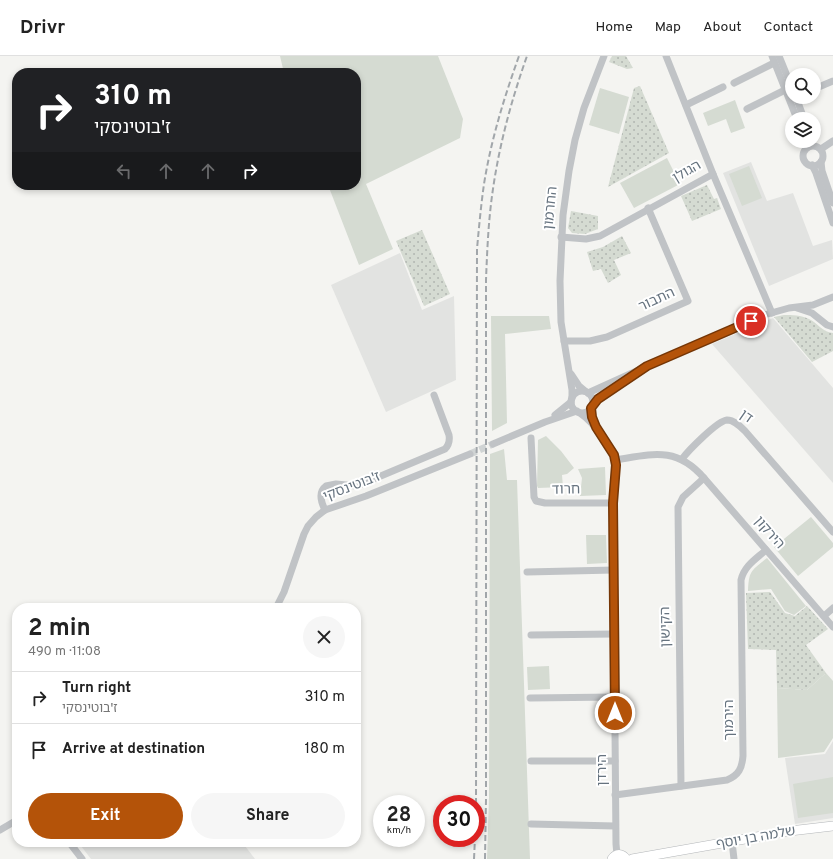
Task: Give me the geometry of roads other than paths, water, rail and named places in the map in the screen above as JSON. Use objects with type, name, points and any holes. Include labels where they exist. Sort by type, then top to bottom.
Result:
[{"type":"main road","name":"שלמה בן יוסף","points":[[632,859],[833,826]]},
{"type":"street","name":"החרמון","points":[[572,400],[572,390],[561,322],[561,237],[569,171],[575,140],[584,108],[604,56]]},
{"type":"street","name":"הגולן","points":[[561,237],[586,239],[600,236],[648,208],[713,174],[666,56]]},
{"type":"street","points":[[780,56],[785,74]]},
{"type":"street","points":[[734,83],[773,59],[785,82]]},
{"type":"street","points":[[821,86],[833,81]]},
{"type":"street","points":[[686,105],[724,87]]},
{"type":"street","points":[[747,109],[785,91]]},
{"type":"street","points":[[821,144],[833,141]]},
{"type":"street","points":[[808,148],[804,154],[805,160],[812,166],[816,173],[833,222]]},
{"type":"street","points":[[819,148],[823,154],[821,162],[822,171],[833,203]]},
{"type":"street","points":[[812,166],[821,162]]},
{"type":"street","points":[[713,174],[772,313]]},
{"type":"street","name":"התבור","points":[[564,341],[590,341],[607,337],[688,300],[648,208]]},
{"type":"street","points":[[822,321],[819,311],[820,305],[828,299],[833,291]]},
{"type":"street","points":[[545,422],[559,412],[578,392],[587,392],[737,326],[772,313],[789,308],[812,305],[828,299]]},
{"type":"street","points":[[789,308],[797,308],[812,313],[827,325],[833,326]]},
{"type":"street","points":[[492,444],[545,422],[578,412],[586,412],[604,394],[647,366]]},
{"type":"street","name":"החרמון","points":[[568,368],[579,386],[587,392]]},
{"type":"street","points":[[587,392],[592,398],[592,417],[596,427],[615,460],[659,454],[682,459]]},
{"type":"street","points":[[325,510],[320,497],[321,492],[326,486],[336,484],[357,486],[445,449],[450,440],[449,435],[434,395]]},
{"type":"street","points":[[572,400],[574,409],[596,427]]},
{"type":"street","name":"דן","points":[[682,459],[688,451],[718,424],[728,420],[734,422],[746,431],[833,532]]},
{"type":"street","name":"חרוד","points":[[531,438],[534,497],[536,501],[545,504],[613,503]]},
{"type":"street","name":"ז'בוטינסקי","points":[[278,603],[284,592],[308,526],[316,517],[325,510],[470,454]]},
{"type":"street","name":"הירקון","points":[[682,459],[689,463],[704,478],[833,627]]},
{"type":"street","name":"הירדן","points":[[615,460],[616,465],[613,503],[615,795],[616,849],[618,858]]},
{"type":"street","name":"הקישון","points":[[681,786],[678,507],[683,497],[704,478]]},
{"type":"street","name":"הירמוך","points":[[615,795],[727,780],[735,776],[741,769],[743,756],[741,580],[747,566],[766,550]]},
{"type":"street","points":[[527,572],[614,570]]},
{"type":"street","points":[[824,616],[833,608]]},
{"type":"street","points":[[531,635],[614,634]]},
{"type":"street","points":[[530,698],[615,697]]},
{"type":"street","points":[[531,761],[615,761]]},
{"type":"street","points":[[0,830],[12,823]]},
{"type":"street","points":[[531,824],[616,826]]},
{"type":"street","points":[[732,842],[734,859]]},
{"type":"street","points":[[73,847],[82,859]]},
{"type":"tunnel","points":[[470,454],[493,444]]},
{"type":"railway","points":[[476,795],[477,249],[483,192],[490,151],[503,103],[519,56]]},
{"type":"railway","points":[[485,859],[487,252],[491,204],[497,166],[510,110],[527,56]]},
{"type":"railway","points":[[474,859],[475,847]]}]
